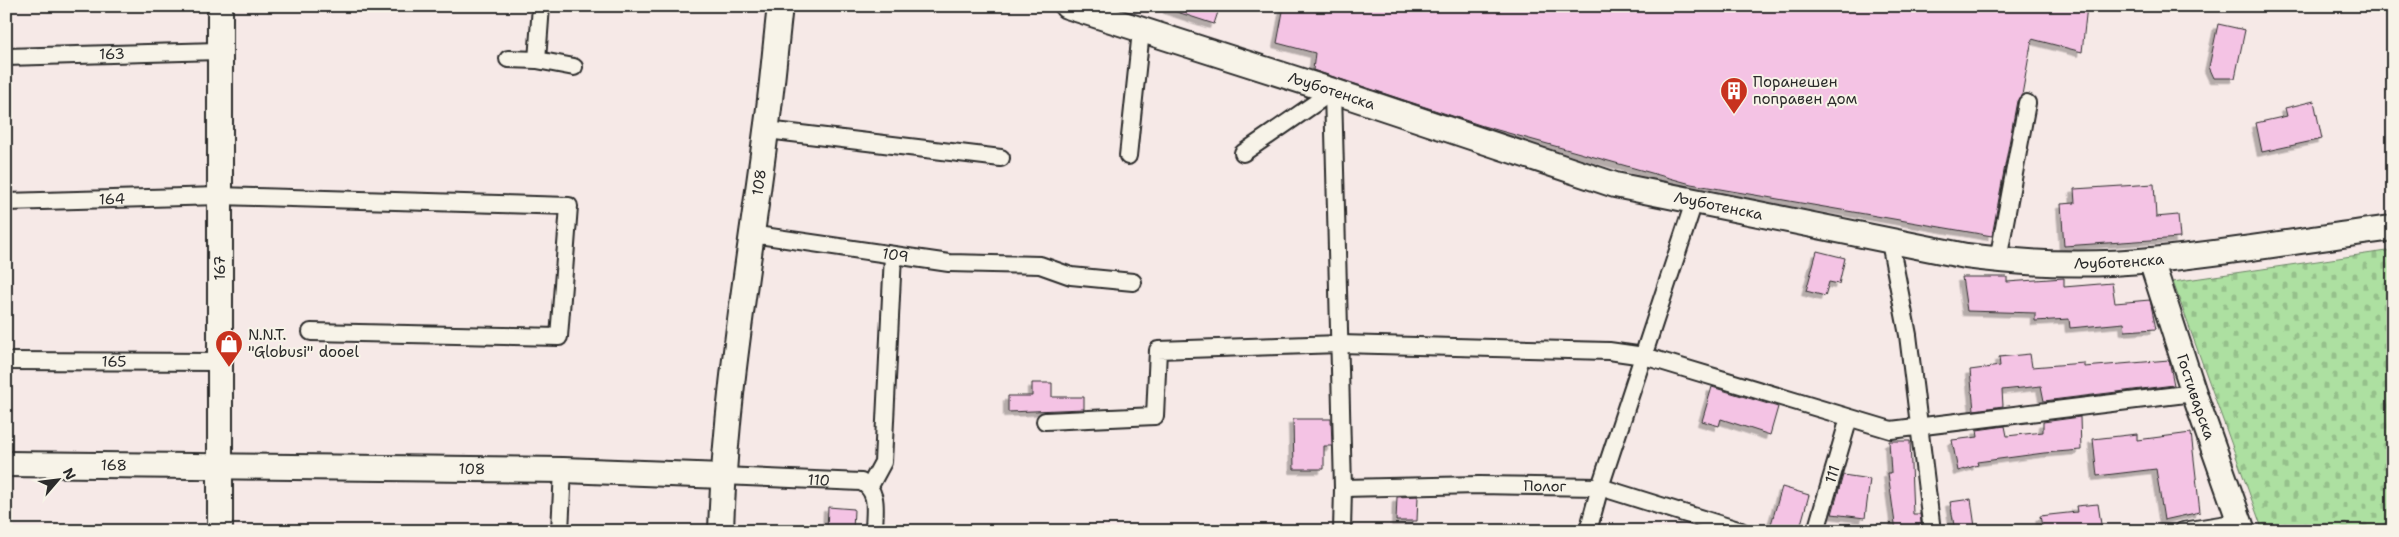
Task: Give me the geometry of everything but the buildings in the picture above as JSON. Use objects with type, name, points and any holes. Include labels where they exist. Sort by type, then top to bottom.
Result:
[{"type":"street","name":"167","points":[[220,6],[218,51],[221,362],[220,531]]},
{"type":"street","points":[[537,60],[542,6]]},
{"type":"street","name":"108","points":[[722,531],[723,476],[735,356],[767,130],[780,6]]},
{"type":"street","name":"Љуботенска","points":[[1067,6],[1112,13],[1141,31],[1333,91],[1616,185],[1890,242],[1998,260],[2054,263],[2151,260],[2393,228]]},
{"type":"street","points":[[1128,156],[1141,31]]},
{"type":"street","name":"163","points":[[6,57],[218,51]]},
{"type":"street","points":[[508,59],[537,60],[574,67]]},
{"type":"street","points":[[1243,154],[1333,91]]},
{"type":"street","points":[[1333,91],[1343,488],[1342,531]]},
{"type":"street","points":[[1998,260],[2027,103]]},
{"type":"street","points":[[767,130],[1001,158]]},
{"type":"street","name":"164","points":[[6,202],[219,196],[569,206],[559,337],[311,332]]},
{"type":"street","points":[[1588,531],[1600,487],[1694,202]]},
{"type":"street","name":"109","points":[[751,234],[949,263],[1040,265],[1071,276],[1133,282]]},
{"type":"street","points":[[1890,242],[1908,335],[1932,531]]},
{"type":"street","points":[[874,531],[874,494],[870,486],[883,462],[893,255]]},
{"type":"street","name":"Гостиварска","points":[[2151,260],[2194,393],[2241,526]]},
{"type":"street","points":[[1045,421],[1156,416],[1158,350],[1340,344],[1609,351],[1644,356],[1891,430],[2194,393]]},
{"type":"street","name":"165","points":[[6,360],[221,362]]},
{"type":"street","name":"111","points":[[1816,531],[1849,418]]},
{"type":"street","name":"168","points":[[6,464],[221,467]]},
{"type":"street","name":"108","points":[[221,467],[563,470],[723,476]]},
{"type":"street","points":[[560,531],[563,470]]},
{"type":"street","name":"110","points":[[723,476],[860,482],[870,486]]},
{"type":"street","name":"Полог","points":[[1343,488],[1479,484],[1600,487],[1741,531]]},
{"type":"street","points":[[2183,531],[2241,526]]},
{"type":"green space","points":[[2393,250],[2393,531],[2263,531],[2173,282]]},
{"type":"place","name":"Поранешен поправен дом","points":[[1734,115]]},
{"type":"place","name":"N.N.T. \"Globusi\" dooel","points":[[229,368]]}]
